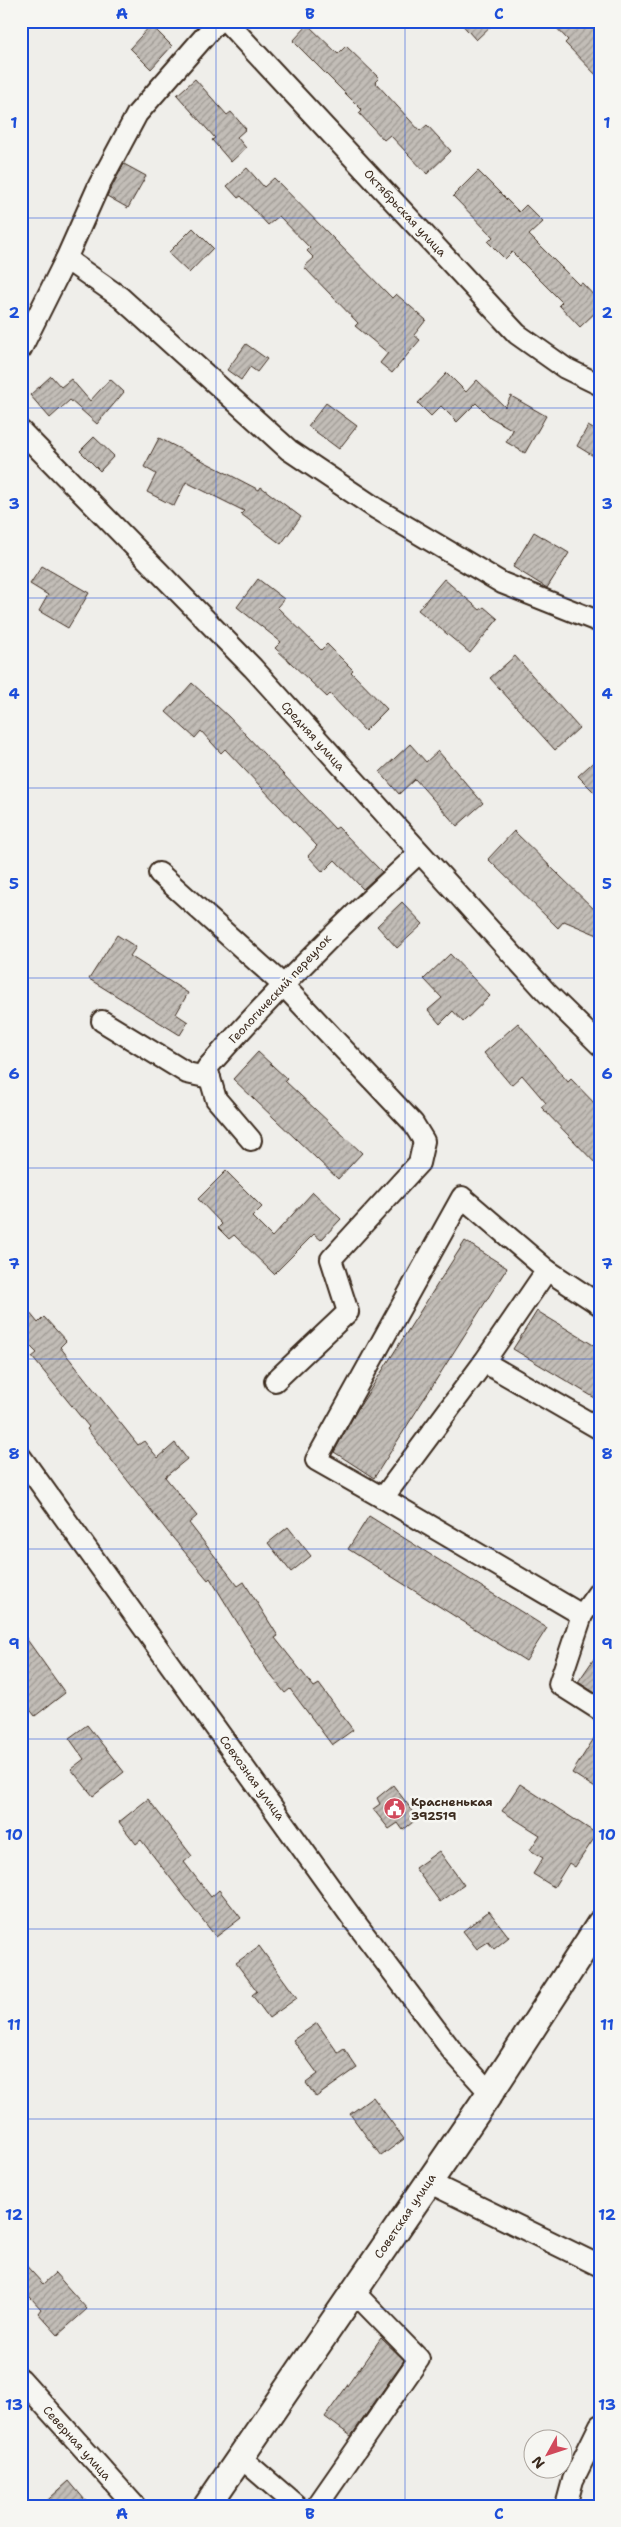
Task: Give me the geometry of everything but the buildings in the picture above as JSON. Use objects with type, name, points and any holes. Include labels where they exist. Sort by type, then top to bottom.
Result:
[{"type":"main road","name":"Советская улица","points":[[207,2506],[490,2093],[600,1924]]},
{"type":"street","points":[[21,349],[66,259],[99,185],[137,114],[218,21]]},
{"type":"street","name":"Октябрьская улица","points":[[226,21],[518,334],[565,368],[600,385]]},
{"type":"street","points":[[66,259],[120,297],[289,450],[377,509],[502,583],[600,622]]},
{"type":"street","name":"Средняя улица","points":[[21,431],[253,668],[547,993],[600,1045]]},
{"type":"street","name":"Геологический переулок","points":[[210,1078],[207,1068],[283,985],[338,927],[419,853]]},
{"type":"street","points":[[159,873],[283,985],[413,1123],[424,1142],[419,1163],[331,1259],[348,1312],[275,1381]]},
{"type":"street","points":[[102,1021],[187,1074],[210,1078],[216,1099],[251,1140]]},
{"type":"street","points":[[582,1615],[316,1460],[462,1197],[547,1270],[600,1305]]},
{"type":"street","points":[[383,1498],[484,1362],[547,1270]]},
{"type":"street","points":[[484,1362],[600,1429]]},
{"type":"street","name":"Совхозная улица","points":[[21,1457],[352,1918],[453,2052],[490,2093]]},
{"type":"street","points":[[600,1590],[582,1615],[559,1684],[600,1710]]},
{"type":"street","points":[[428,2182],[600,2266]]},
{"type":"street","points":[[317,2506],[419,2359],[353,2291]]},
{"type":"street","name":"Северная улица","points":[[21,2379],[135,2506]]},
{"type":"street","points":[[569,2505],[573,2480],[600,2425]]},
{"type":"street","points":[[240,2457],[297,2506]]},
{"type":"place","name":"Красненькая 392519","points":[[395,1809]]}]
